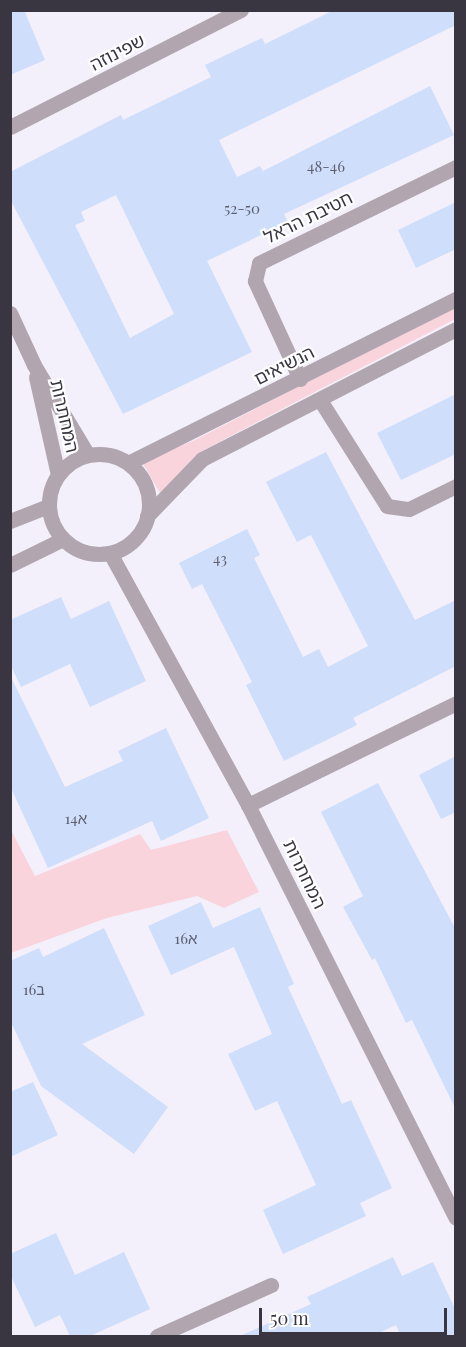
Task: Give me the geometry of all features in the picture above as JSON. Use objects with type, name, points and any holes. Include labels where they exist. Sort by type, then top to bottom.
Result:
[{"type":"street","name":"שפינוזה","points":[[10,128],[241,10]]},
{"type":"street","name":"חטיבת הראל","points":[[300,379],[255,281],[259,263],[456,167]]},
{"type":"street","name":"הנשיאים","points":[[128,463],[300,379],[456,298]]},
{"type":"street","name":"המחתרות","points":[[10,313],[34,365],[88,455]]},
{"type":"street","points":[[147,516],[202,459],[456,329]]},
{"type":"street","name":"המחתרות","points":[[34,365],[58,475]]},
{"type":"street","points":[[320,400],[387,506],[409,509],[456,486]]},
{"type":"street","points":[[109,454],[128,463],[142,478],[148,496],[147,516],[140,533],[127,546],[110,553],[93,554],[63,539],[52,524],[48,506],[50,490],[58,475],[69,463],[88,455],[109,454]]},
{"type":"street","points":[[10,521],[48,506]]},
{"type":"street","points":[[10,565],[63,539]]},
{"type":"street","name":"המחתרות","points":[[110,553],[248,805],[456,1218]]},
{"type":"street","points":[[248,805],[456,703]]},
{"type":"street","points":[[157,1336],[271,1285]]},
{"type":"shaded area","points":[[455,306],[455,319],[200,452],[160,493],[142,462],[195,440]]},
{"type":"shaded area","points":[[10,828],[35,876],[140,834],[151,850],[227,830],[259,892],[224,908],[197,896],[107,918],[11,953]]},
{"type":"building","points":[[10,10],[24,10],[45,60],[10,75]]},
{"type":"building","points":[[334,10],[456,10],[456,25],[219,140],[237,177],[260,166],[263,171],[430,86],[454,135],[284,214],[288,222],[207,261],[252,352],[123,414],[10,199],[10,172],[121,115],[123,120],[211,77],[205,65],[262,38],[265,44]],"holes":[[[116,195],[174,314],[130,338],[75,225],[85,221],[81,212]]]},
{"type":"building","points":[[456,202],[456,249],[416,268],[398,230]]},
{"type":"building","points":[[456,394],[456,454],[401,480],[377,433]]},
{"type":"building","points":[[326,452],[415,620],[456,600],[456,666],[353,718],[357,725],[284,761],[246,685],[252,682],[202,584],[192,589],[179,563],[247,529],[260,555],[254,558],[303,657],[319,649],[328,667],[368,646],[311,535],[297,542],[266,482]]},
{"type":"building","points":[[61,597],[71,619],[109,601],[146,681],[90,707],[70,664],[21,687],[10,664],[10,620]]},
{"type":"building","points":[[10,675],[65,787],[123,761],[118,751],[166,728],[209,818],[161,841],[152,821],[48,868],[10,786]]},
{"type":"building","points":[[456,756],[456,812],[441,819],[419,775]]},
{"type":"building","points":[[378,783],[456,930],[456,1110],[412,1020],[406,1023],[375,958],[372,960],[343,907],[363,896],[321,812]]},
{"type":"building","points":[[201,902],[213,928],[260,907],[294,984],[288,987],[342,1104],[351,1100],[392,1188],[360,1203],[366,1216],[283,1254],[263,1210],[316,1185],[277,1101],[255,1111],[228,1054],[272,1034],[234,947],[171,975],[148,926]]},
{"type":"building","points":[[104,928],[145,1015],[82,1044],[168,1107],[134,1154],[41,1086],[10,1020],[10,961],[39,948],[43,957]]},
{"type":"building","points":[[33,1082],[58,1135],[10,1157],[10,1092]]},
{"type":"building","points":[[56,1233],[75,1275],[124,1252],[150,1309],[90,1336],[70,1336],[60,1315],[35,1327],[10,1274],[10,1254]]},
{"type":"building","points":[[393,1257],[402,1276],[433,1262],[456,1311],[456,1336],[401,1336],[396,1325],[372,1336],[240,1336],[311,1304],[307,1297]]}]
